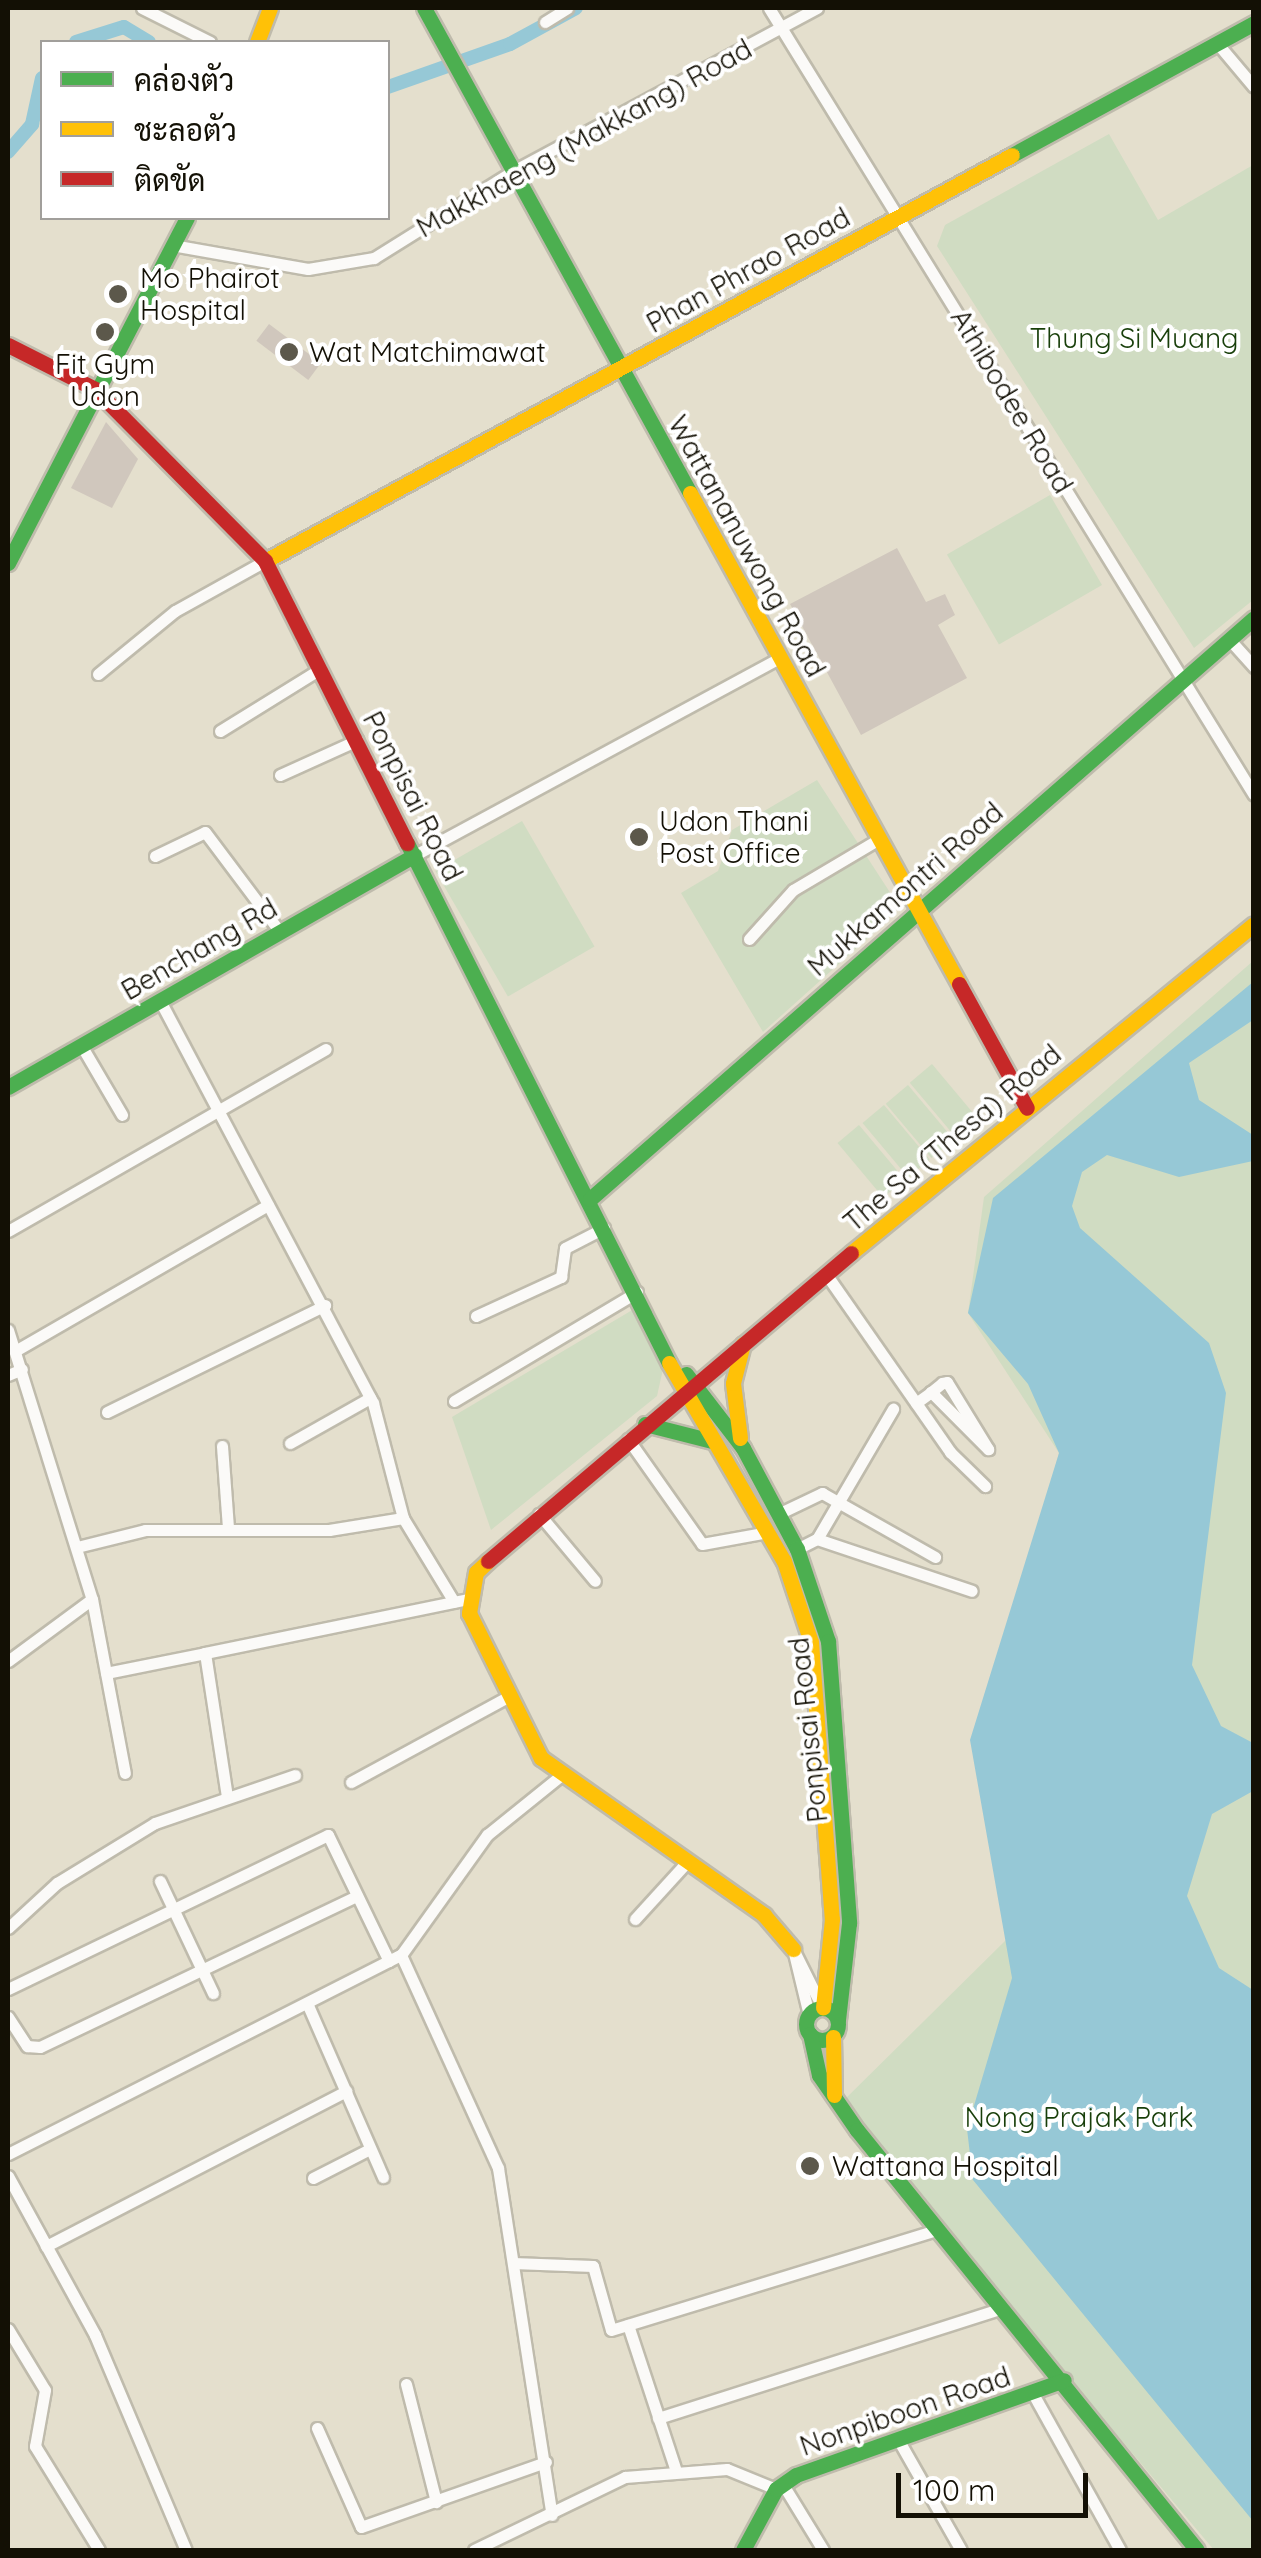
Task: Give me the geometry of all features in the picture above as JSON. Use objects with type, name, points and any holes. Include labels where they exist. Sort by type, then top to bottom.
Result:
[{"type":"street","points":[[142,8],[206,40]]},
{"type":"street","points":[[259,40],[270,8]]},
{"type":"street","name":"Wattananuwong Road","points":[[424,8],[1026,1108]]},
{"type":"street","points":[[545,22],[567,8]]},
{"type":"street","name":"Athibodee Road","points":[[769,8],[901,215],[1181,681],[1254,795]]},
{"type":"street","name":"Makkhaeng (Makkang) Road","points":[[172,244],[308,269],[354,265],[513,171],[817,8]]},
{"type":"street","name":"Phan Phrao Road","points":[[266,561],[1254,23]]},
{"type":"street","points":[[1217,42],[1254,87]]},
{"type":"street","points":[[8,563],[186,220]]},
{"type":"street","name":"Ponpisai Road","points":[[8,346],[95,389],[266,561],[670,1357],[769,1532],[811,1642],[827,1803],[828,1969],[810,2034]]},
{"type":"street","points":[[98,674],[175,611],[266,561]]},
{"type":"street","name":"Mukkamontri Road","points":[[590,1199],[1254,618]]},
{"type":"street","points":[[1229,639],[1254,668]]},
{"type":"street","points":[[414,855],[780,658]]},
{"type":"street","points":[[220,731],[320,669]]},
{"type":"street","points":[[280,774],[356,740]]},
{"type":"street","points":[[154,856],[205,832],[280,932]]},
{"type":"street","points":[[749,939],[793,890],[880,839]]},
{"type":"street","name":"Benchang Rd","points":[[8,1087],[414,855]]},
{"type":"street","name":"The Sa (Thesa) Road","points":[[460,1601],[476,1572],[688,1386],[1254,924]]},
{"type":"street","points":[[160,1000],[325,1305],[370,1398],[403,1518],[460,1601],[506,1698],[559,1777],[764,1915],[808,1965],[816,2012]]},
{"type":"street","points":[[81,1045],[122,1115]]},
{"type":"street","points":[[8,1231],[326,1049]]},
{"type":"street","points":[[16,1352],[268,1205]]},
{"type":"street","points":[[476,1316],[561,1277],[565,1248],[604,1228]]},
{"type":"street","points":[[826,1274],[916,1403],[985,1486]]},
{"type":"street","points":[[454,1400],[637,1292]]},
{"type":"street","points":[[107,1412],[325,1305]]},
{"type":"street","points":[[8,1330],[92,1599],[124,1773]]},
{"type":"street","points":[[743,1344],[732,1412],[743,1448]]},
{"type":"street","points":[[8,1376],[22,1369]]},
{"type":"street","name":"Ponpisai Road","points":[[688,1386],[743,1448],[798,1548],[828,1640],[849,1923],[838,2020],[832,2037]]},
{"type":"street","points":[[916,1403],[931,1392],[953,1387],[988,1449],[978,1446],[931,1392]]},
{"type":"street","points":[[290,1443],[370,1398]]},
{"type":"street","points":[[798,1548],[816,1539],[894,1409]]},
{"type":"street","points":[[645,1424],[704,1434],[726,1454]]},
{"type":"street","points":[[628,1438],[702,1544],[769,1532]]},
{"type":"street","points":[[222,1446],[228,1526]]},
{"type":"street","points":[[778,1514],[814,1493],[836,1500],[935,1557]]},
{"type":"street","points":[[539,1514],[595,1581]]},
{"type":"street","points":[[77,1547],[145,1530],[228,1526],[329,1530],[403,1518]]},
{"type":"street","points":[[816,1539],[972,1590]]},
{"type":"street","points":[[8,1660],[92,1599]]},
{"type":"street","points":[[106,1673],[460,1601]]},
{"type":"street","points":[[205,1654],[227,1796]]},
{"type":"street","points":[[351,1782],[506,1698]]},
{"type":"street","points":[[9,1924],[110,1848],[227,1796],[295,1775]]},
{"type":"street","points":[[8,2154],[395,1959],[486,1835],[559,1777]]},
{"type":"street","points":[[8,1989],[328,1835],[395,1959],[498,2168],[552,2516]]},
{"type":"street","points":[[636,1919],[686,1864]]},
{"type":"street","points":[[160,1881],[214,1993]]},
{"type":"street","points":[[8,2017],[27,2046],[40,2047],[358,1896]]},
{"type":"street","points":[[793,1949],[816,2012],[838,2020]]},
{"type":"street","points":[[808,1965],[828,1969]]},
{"type":"street","points":[[307,2002],[383,2178]]},
{"type":"street","points":[[834,2095],[832,2037],[810,2034],[813,2062],[834,2095],[1197,2550]]},
{"type":"street","points":[[46,2246],[346,2091]]},
{"type":"street","points":[[313,2178],[370,2148]]},
{"type":"street","points":[[8,2176],[95,2335],[186,2550]]},
{"type":"street","points":[[512,2263],[591,2265],[607,2328],[939,2230]]},
{"type":"street","points":[[658,2418],[1003,2308]]},
{"type":"street","points":[[628,2324],[675,2468]]},
{"type":"street","points":[[8,2329],[45,2390],[34,2446],[100,2550]]},
{"type":"street","name":"Nonpiboon Road","points":[[743,2550],[779,2486],[1064,2380]]},
{"type":"street","points":[[406,2384],[436,2502]]},
{"type":"street","points":[[1032,2392],[1120,2550]]},
{"type":"street","points":[[317,2428],[360,2528],[546,2462]]},
{"type":"street","points":[[899,2442],[961,2550]]},
{"type":"street","points":[[474,2550],[552,2516],[625,2477],[675,2468],[728,2469],[779,2486],[824,2550]]},
{"type":"green space","name":"Thung Si Muang","points":[[1109,134],[1158,220],[1253,165],[1253,600],[1194,648],[937,246],[945,225]]},
{"type":"green space","points":[[1050,495],[1102,585],[999,645],[947,554]]},
{"type":"green space","points":[[817,780],[891,894],[889,919],[763,1032],[681,893],[718,871],[732,830]]},
{"type":"green space","points":[[522,821],[594,947],[508,997],[435,871]]},
{"type":"green space","name":"Nong Prajak Park","points":[[1253,961],[1253,2550],[1214,2550],[839,2105],[1007,1939],[974,1758],[1059,1453],[968,1313],[984,1197]]},
{"type":"green space","points":[[932,1064],[978,1119],[956,1138],[910,1083]]},
{"type":"green space","points":[[908,1085],[954,1139],[931,1158],[886,1104]]},
{"type":"green space","points":[[884,1105],[930,1159],[908,1177],[863,1123]]},
{"type":"green space","points":[[859,1125],[905,1179],[883,1197],[838,1143]]},
{"type":"green space","points":[[634,1309],[663,1369],[657,1396],[491,1530],[452,1417]]},
{"type":"water","name":"Nong Prajak Park","points":[[1253,982],[1253,1020],[1189,1063],[1199,1100],[1253,1135],[1253,1161],[1179,1177],[1107,1155],[1082,1172],[1072,1206],[1080,1228],[1209,1343],[1226,1393],[1192,1665],[1221,1726],[1253,1743],[1253,1791],[1212,1814],[1187,1896],[1219,1968],[1253,1990],[1253,2521],[973,2180],[967,2129],[1012,1978],[970,1740],[1059,1453],[1028,1384],[968,1313],[993,1198]]},
{"type":"building","name":"Wat Matchimawat","points":[[269,324],[321,363],[308,380],[256,341]]},
{"type":"building","points":[[106,422],[138,459],[112,508],[71,488]]},
{"type":"building","points":[[897,548],[926,602],[945,594],[955,615],[938,625],[967,678],[861,735],[790,604]]},
{"type":"waterway","points":[[390,86],[510,44],[576,8]]},
{"type":"waterway","points":[[82,40],[124,27],[146,40]]},
{"type":"waterway","points":[[8,152],[32,124],[40,87]]},
{"type":"traffic: fast","points":[[424,8],[690,493]]},
{"type":"traffic: fast","points":[[1012,155],[1254,23]]},
{"type":"traffic: fast","points":[[8,563],[186,220]]},
{"type":"traffic: fast","points":[[590,1199],[1254,618]]},
{"type":"traffic: fast","points":[[407,843],[669,1363]]},
{"type":"traffic: fast","points":[[8,1087],[415,855]]},
{"type":"traffic: fast","points":[[686,1374],[743,1448],[797,1549],[828,1641],[849,1923],[838,2020]]},
{"type":"traffic: fast","points":[[645,1424],[712,1441]]},
{"type":"traffic: fast","points":[[822,2008],[833,2013],[838,2024],[833,2035],[822,2040],[811,2035],[806,2024],[811,2013],[822,2008]]},
{"type":"traffic: fast","points":[[810,2034],[819,2075],[857,2130],[1197,2550]]},
{"type":"traffic: fast","points":[[743,2550],[776,2489],[796,2475],[1064,2380]]},
{"type":"traffic: slow","points":[[258,40],[270,8]]},
{"type":"traffic: slow","points":[[265,561],[1012,155]]},
{"type":"traffic: slow","points":[[690,493],[959,984]]},
{"type":"traffic: slow","points":[[851,1253],[1254,924]]},
{"type":"traffic: slow","points":[[740,1438],[733,1383],[743,1344]]},
{"type":"traffic: slow","points":[[669,1363],[784,1561],[811,1642],[832,1919],[823,2008]]},
{"type":"traffic: slow","points":[[488,1561],[476,1572],[469,1613],[541,1758],[764,1915],[793,1949]]},
{"type":"traffic: slow","points":[[833,2037],[834,2095]]},
{"type":"traffic: jam","points":[[8,345],[95,389],[265,561],[407,843]]},
{"type":"traffic: jam","points":[[959,984],[1027,1108]]},
{"type":"traffic: jam","points":[[488,1561],[851,1253]]},
{"type":"place","name":"Mo Phairot Hospital","points":[[118,294]]},
{"type":"place","name":"Fit Gym Udon","points":[[105,332]]},
{"type":"place","name":"Wat Matchimawat","points":[[289,352]]},
{"type":"place","name":"Udon Thani Post Office","points":[[639,837]]},
{"type":"place","name":"Wattana Hospital","points":[[810,2166]]}]
